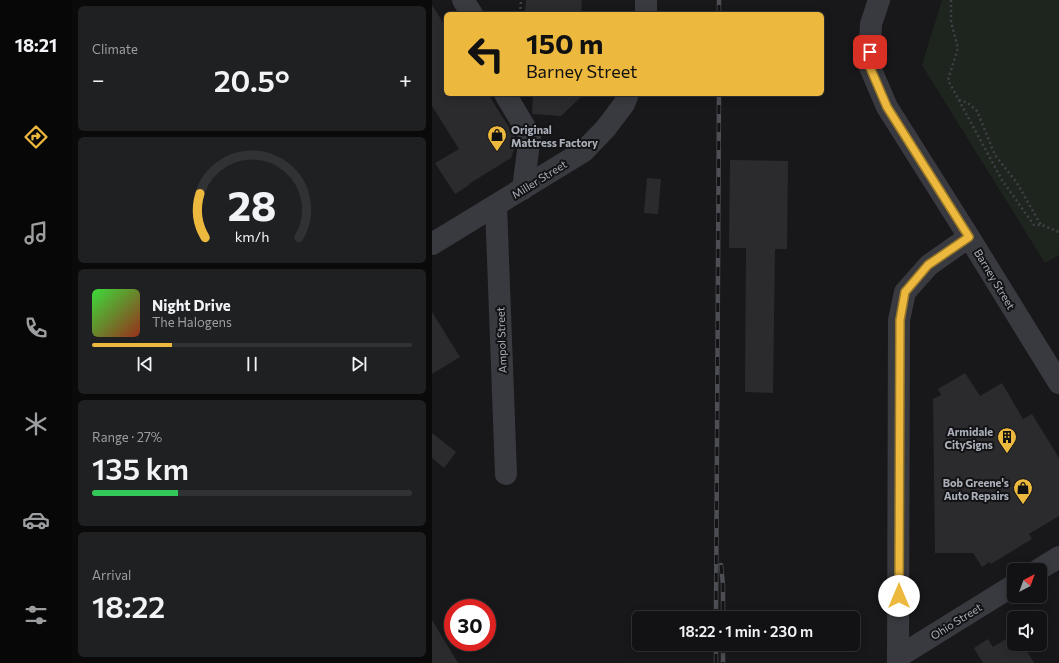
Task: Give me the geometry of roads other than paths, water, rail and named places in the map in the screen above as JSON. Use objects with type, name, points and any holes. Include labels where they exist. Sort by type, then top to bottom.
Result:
[{"type":"street","points":[[463,0],[471,12]]},
{"type":"street","points":[[646,0],[646,12]]},
{"type":"street","name":"Barney Street","points":[[879,0],[871,24],[869,65],[887,107],[1059,384]]},
{"type":"street","points":[[506,96],[530,136],[523,189]]},
{"type":"street","name":"Miller Street","points":[[432,244],[496,206],[584,150],[606,128],[624,104],[627,96]]},
{"type":"street","name":"Ampol Street","points":[[496,206],[506,474]]},
{"type":"street","points":[[898,660],[900,320],[905,292],[928,265],[969,237]]},
{"type":"street","points":[[1047,564],[1059,557]]},
{"type":"street","name":"Ohio Street","points":[[898,660],[1007,590]]},
{"type":"railway","points":[[719,0],[719,12]]},
{"type":"railway","points":[[716,611],[719,96]]},
{"type":"railway","points":[[721,565],[723,611]]},
{"type":"railway","points":[[716,651],[716,663]]},
{"type":"railway","points":[[723,651],[723,663]]},
{"type":"place","name":"Original Mattress Factory","points":[[497,152]]},
{"type":"place","name":"Armidale CitySigns","points":[[1007,454]]},
{"type":"place","name":"Bob Greene's Auto Repairs","points":[[1023,505]]}]
